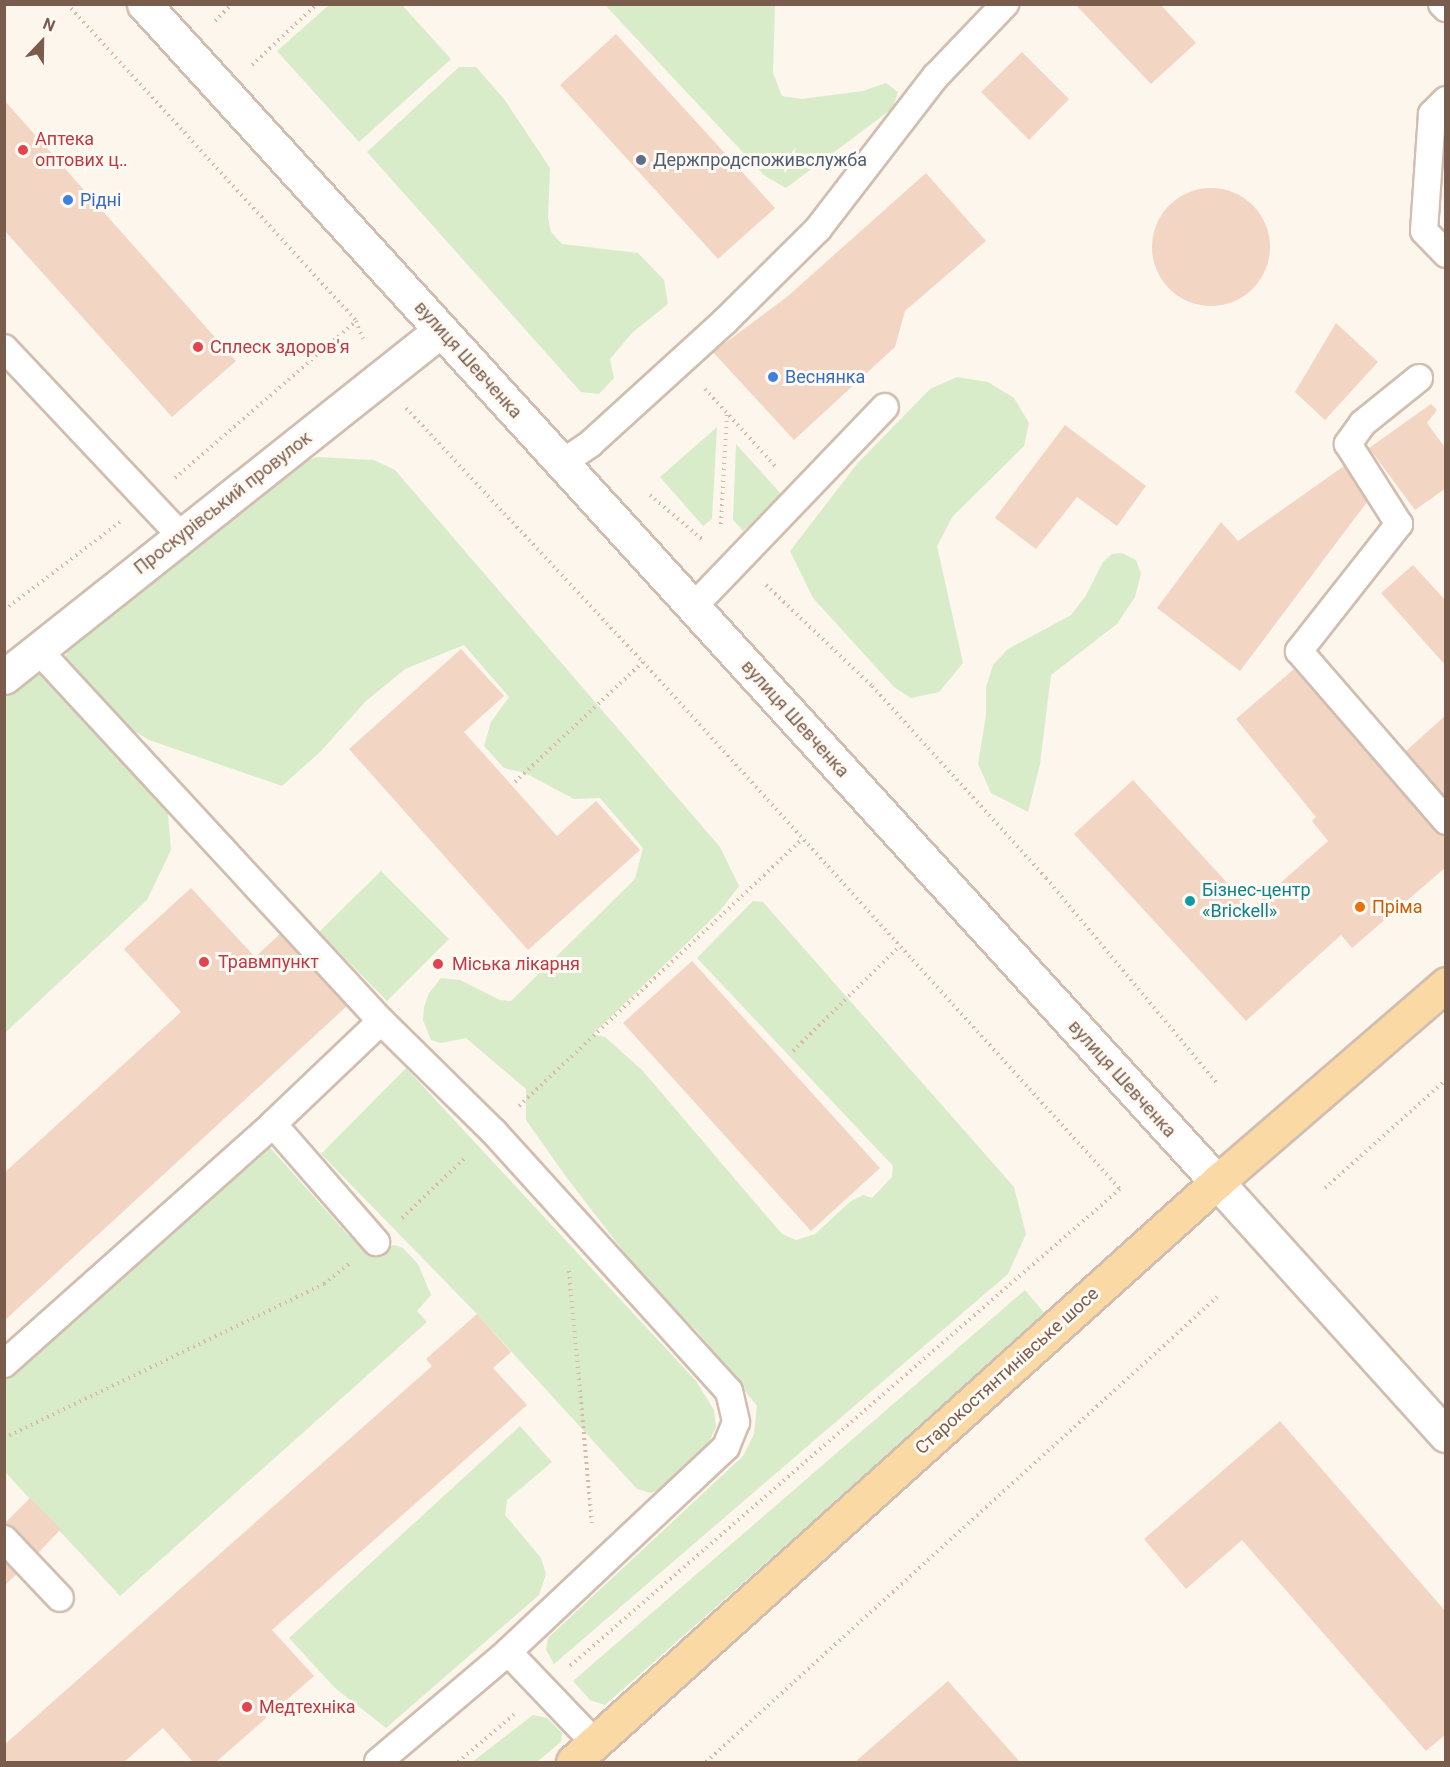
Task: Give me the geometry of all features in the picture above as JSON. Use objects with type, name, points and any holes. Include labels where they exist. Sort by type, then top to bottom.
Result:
[{"type":"main road","name":"вулиця Шевченка","points":[[144,4],[1446,1435]]},
{"type":"main road","name":"Проскурівський провулок","points":[[4,677],[441,330]]},
{"type":"main road","name":"Старокостянтинівське шосе","points":[[584,1753],[1217,1182],[1446,984]]},
{"type":"lane","points":[[562,463],[590,444],[680,362],[818,229],[936,76],[1005,4]]},
{"type":"lane","points":[[1442,4],[1446,8]]},
{"type":"lane","points":[[1446,100],[1432,114],[1424,231],[1446,254]]},
{"type":"lane","points":[[4,348],[181,536]]},
{"type":"lane","points":[[1419,378],[1363,423],[1348,444],[1399,524],[1299,651],[1446,821]]},
{"type":"lane","points":[[693,607],[742,553],[885,407]]},
{"type":"lane","points":[[38,650],[381,1021],[493,1131],[566,1209],[729,1391],[736,1422],[726,1447],[596,1566],[508,1652],[378,1762]]},
{"type":"lane","points":[[4,1364],[273,1124],[381,1021]]},
{"type":"lane","points":[[273,1124],[376,1242]]},
{"type":"lane","points":[[4,1539],[60,1598]]},
{"type":"lane","points":[[508,1652],[542,1692],[584,1753]]},
{"type":"path","points":[[66,4],[356,321],[380,379],[643,662],[1120,1189],[542,1692],[458,1762]]},
{"type":"path","points":[[212,23],[232,4]]},
{"type":"path","points":[[250,66],[317,4]]},
{"type":"path","points":[[4,610],[148,501],[356,321]]},
{"type":"path","points":[[680,362],[800,494]]},
{"type":"path","points":[[727,414],[721,527],[742,553]]},
{"type":"path","points":[[515,782],[643,662]]},
{"type":"path","points":[[4,1438],[324,1284],[376,1242],[802,839]]},
{"type":"path","points":[[793,1051],[900,946]]},
{"type":"path","points":[[1325,1188],[1446,1080]]},
{"type":"path","points":[[566,1209],[596,1566]]},
{"type":"path","points":[[706,1762],[1217,1297]]},
{"type":"green space","points":[[329,5],[402,5],[451,59],[359,142],[277,51]]},
{"type":"green space","points":[[605,5],[775,5],[773,73],[782,96],[802,99],[863,91],[886,83],[898,92],[893,108],[786,188],[765,176]]},
{"type":"green space","points":[[459,67],[476,67],[504,99],[550,168],[548,218],[551,232],[562,244],[638,253],[664,280],[668,304],[633,332],[610,359],[614,378],[599,394],[581,392],[367,152]]},
{"type":"green space","points":[[957,377],[988,382],[1014,398],[1029,423],[1024,446],[953,516],[937,546],[963,663],[939,692],[911,698],[894,687],[813,598],[790,551],[857,464],[930,389]]},
{"type":"green space","points":[[717,427],[712,519],[703,526],[660,477]]},
{"type":"green space","points":[[736,444],[782,495],[743,531],[733,520]]},
{"type":"green space","points":[[317,457],[374,460],[395,470],[720,847],[739,886],[719,912],[593,1034],[605,1037],[642,1070],[782,1234],[796,1240],[815,1234],[851,1201],[863,1195],[872,1198],[892,1177],[893,1166],[697,958],[753,901],[763,902],[1014,1187],[1026,1234],[1008,1274],[554,1664],[546,1650],[548,1638],[743,1456],[754,1434],[757,1406],[697,1331],[651,1287],[567,1178],[526,1120],[526,1089],[466,1038],[441,1043],[431,1040],[423,1020],[424,1007],[429,993],[441,978],[460,980],[500,1000],[511,1001],[635,879],[643,848],[600,798],[574,799],[525,773],[504,768],[484,746],[491,722],[509,697],[464,645],[405,669],[366,701],[320,752],[282,786],[149,740],[114,719],[63,663],[71,643],[297,464]]},
{"type":"green space","points":[[1122,553],[1136,560],[1141,574],[1135,597],[1117,624],[1051,675],[1040,764],[1028,812],[991,793],[978,764],[986,715],[986,687],[993,665],[1008,649],[1071,615],[1085,597],[1103,562],[1112,554]]},
{"type":"green space","points":[[38,650],[166,790],[171,850],[147,900],[5,1033],[5,677]]},
{"type":"green space","points":[[381,871],[449,939],[387,1001],[319,932]]},
{"type":"green space","points":[[406,1068],[696,1381],[714,1410],[716,1427],[707,1447],[662,1488],[651,1493],[637,1489],[477,1314],[321,1154]]},
{"type":"green space","points":[[266,1143],[349,1236],[356,1230],[379,1249],[394,1245],[403,1248],[418,1264],[431,1295],[417,1311],[427,1322],[120,1596],[5,1472],[4,1372]]},
{"type":"green space","points":[[1025,1290],[1046,1315],[605,1705],[590,1700],[573,1681]]},
{"type":"green space","points":[[520,1426],[552,1462],[507,1500],[505,1515],[541,1558],[546,1574],[539,1595],[386,1728],[335,1688],[289,1638]]},
{"type":"green space","points":[[533,1715],[547,1718],[562,1733],[561,1742],[537,1762],[472,1762]]},
{"type":"building","points":[[1075,4],[1160,4],[1196,43],[1151,84]]},
{"type":"building","points":[[616,34],[775,208],[718,259],[560,85]]},
{"type":"building","points":[[1022,52],[1069,99],[1029,140],[981,92]]},
{"type":"building","points":[[4,100],[236,361],[172,417],[4,230]]},
{"type":"building","points":[[926,173],[986,241],[905,311],[895,347],[794,440],[713,352],[788,296]]},
{"type":"building","points":[[1211,188],[1234,192],[1253,205],[1266,224],[1270,247],[1266,270],[1253,289],[1234,302],[1211,306],[1188,302],[1169,289],[1156,270],[1152,247],[1156,224],[1169,205],[1188,192]]},
{"type":"building","points":[[1336,323],[1378,362],[1325,420],[1295,392]]},
{"type":"building","points":[[1431,404],[1437,410],[1427,423],[1446,449],[1446,488],[1415,510],[1369,448]]},
{"type":"building","points":[[1065,425],[1146,486],[1117,526],[1077,497],[1036,549],[995,518]]},
{"type":"building","points":[[1344,466],[1367,502],[1240,671],[1157,608],[1221,522],[1238,541]]},
{"type":"building","points":[[1413,565],[1446,601],[1446,666],[1381,593]]},
{"type":"building","points":[[461,649],[504,696],[464,732],[557,836],[596,801],[640,850],[528,950],[349,749]]},
{"type":"building","points":[[1294,669],[1435,831],[1446,836],[1446,867],[1352,948],[1341,935],[1246,1021],[1074,834],[1133,780],[1251,909],[1328,841],[1312,821],[1316,817],[1236,719]]},
{"type":"building","points":[[1446,715],[1446,797],[1406,751]]},
{"type":"building","points":[[191,888],[255,957],[280,934],[347,1006],[4,1321],[4,1173],[181,1012],[124,949]]},
{"type":"building","points":[[692,961],[880,1168],[811,1231],[623,1023]]},
{"type":"building","points":[[477,1314],[511,1352],[493,1368],[527,1405],[272,1630],[314,1676],[216,1762],[193,1762],[163,1728],[124,1762],[4,1762],[4,1745],[432,1366],[426,1359]]},
{"type":"building","points":[[1280,1421],[1446,1612],[1446,1734],[1426,1751],[1242,1540],[1186,1589],[1144,1539]]},
{"type":"building","points":[[30,1498],[61,1529],[38,1553],[15,1529],[4,1524]]},
{"type":"building","points":[[4,1561],[17,1574],[4,1586]]},
{"type":"building","points":[[948,1681],[1020,1762],[855,1762]]},
{"type":"place","name":"Аптека оптових ц‥","points":[[23,150]]},
{"type":"place","name":"Держпродспоживслужба","points":[[641,160]]},
{"type":"place","name":"Рідні","points":[[68,200]]},
{"type":"place","name":"Сплеск здоров'я","points":[[198,347]]},
{"type":"place","name":"Веснянка","points":[[773,377]]},
{"type":"place","name":"Бізнес-центр «Brickell»","points":[[1190,901]]},
{"type":"place","name":"Пріма","points":[[1360,907]]},
{"type":"place","name":"Травмпункт","points":[[204,962]]},
{"type":"place","name":"Міська лікарня","points":[[438,964]]},
{"type":"place","name":"Медтехніка","points":[[247,1707]]}]
